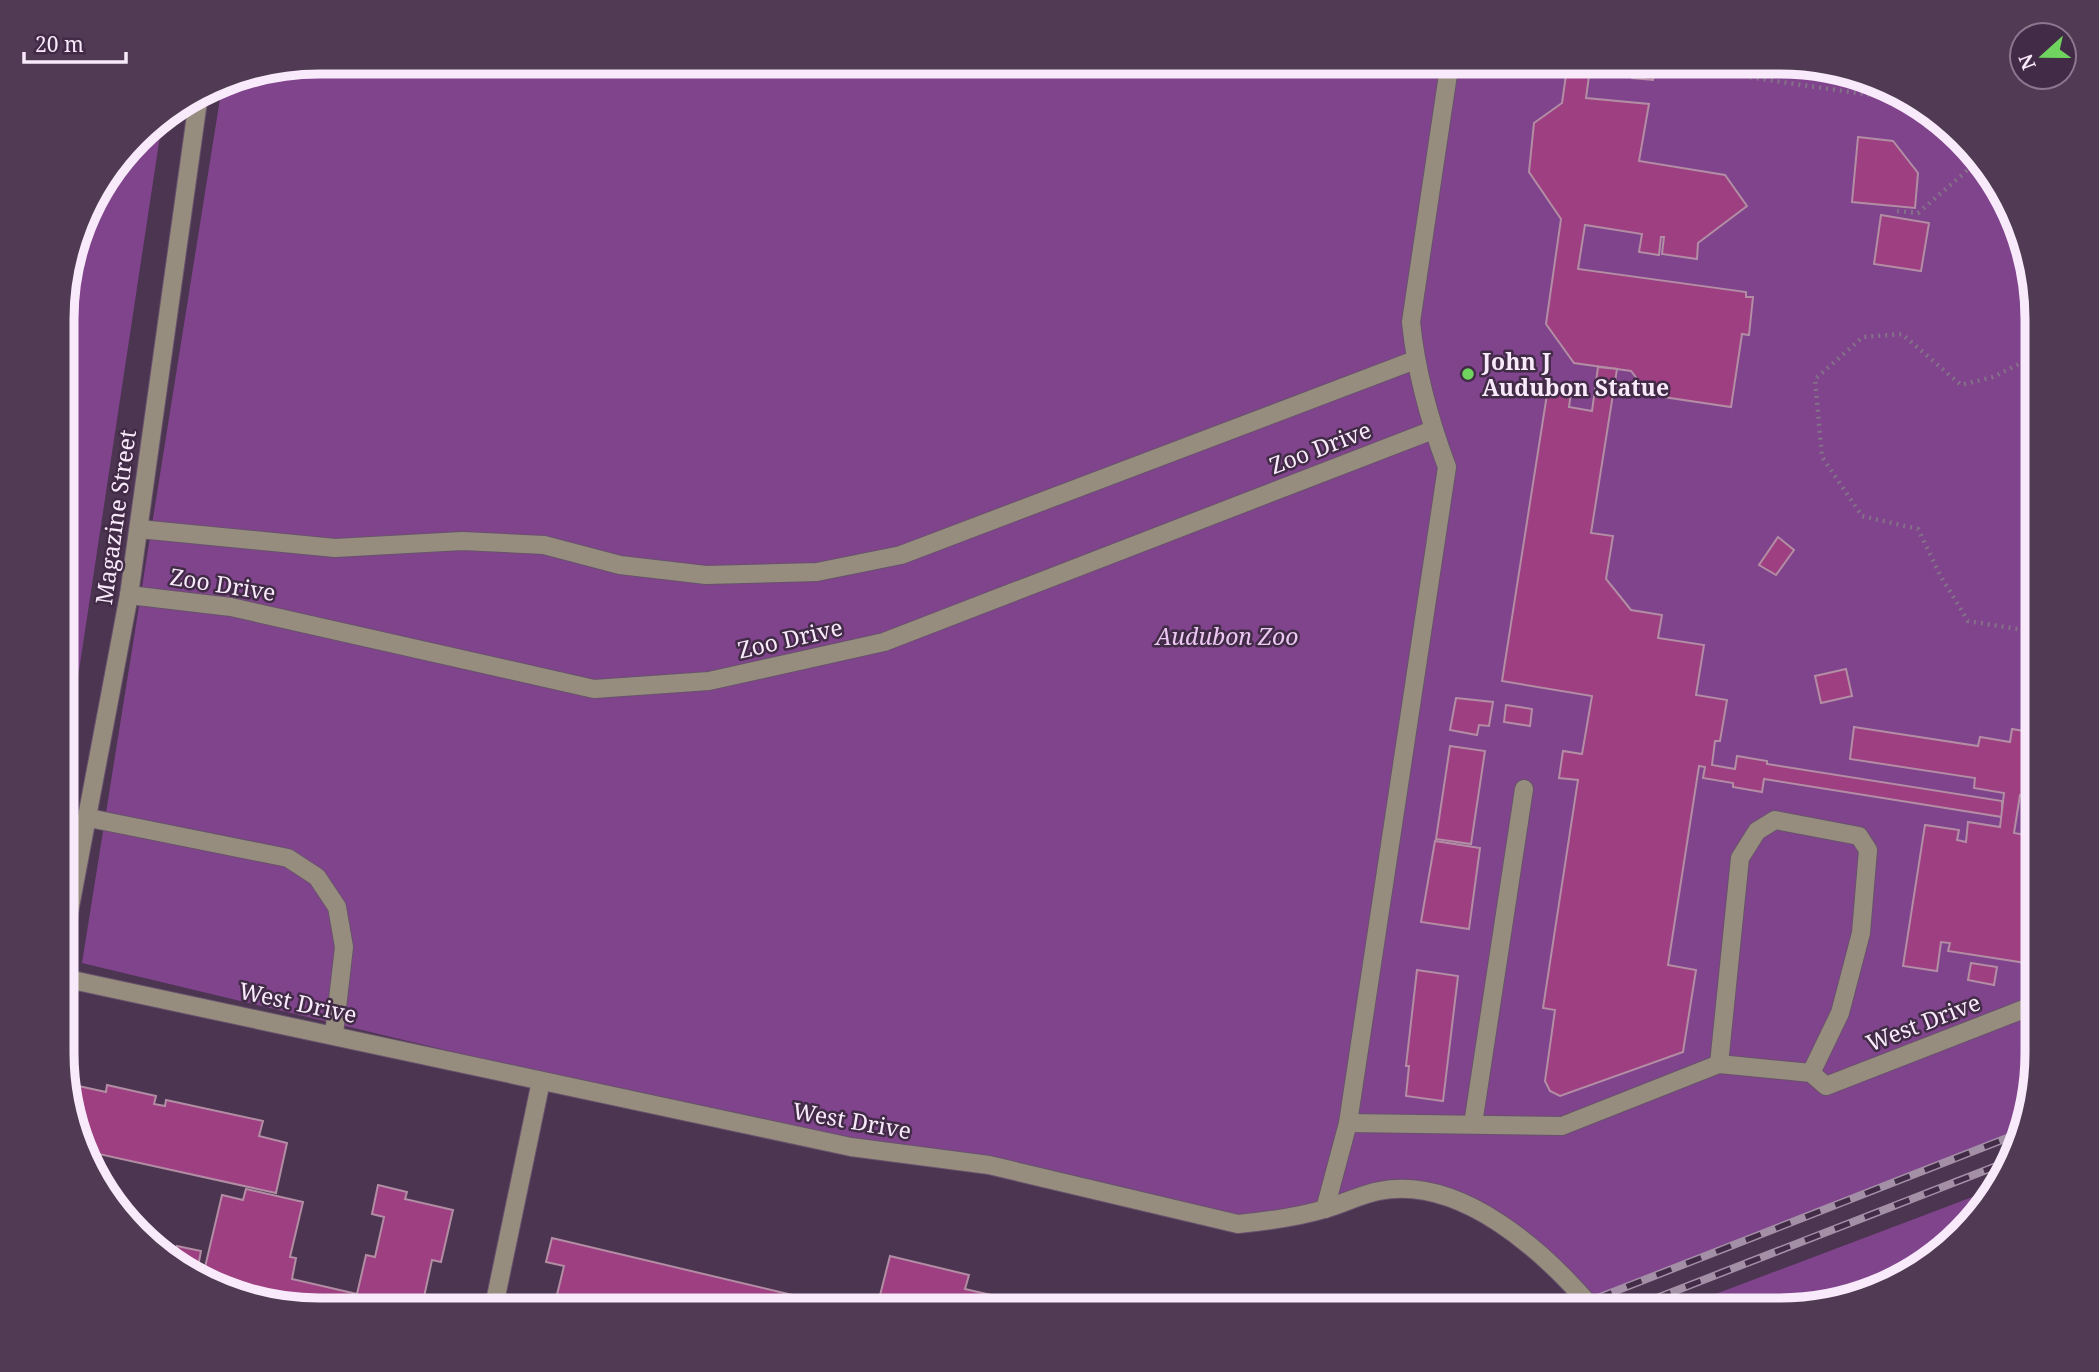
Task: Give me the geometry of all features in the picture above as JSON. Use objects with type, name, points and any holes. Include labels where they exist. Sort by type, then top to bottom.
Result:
[{"type":"street","points":[[1325,1209],[1348,1123],[1447,467],[1433,430],[1415,360],[1411,322],[1448,74]]},
{"type":"street","name":"Magazine Street","points":[[74,891],[129,595],[197,105]]},
{"type":"street","name":"Zoo Drive","points":[[139,529],[335,548],[461,541],[544,545],[620,565],[694,573],[817,572],[901,555],[1415,360]]},
{"type":"street","name":"Zoo Drive","points":[[129,595],[231,607],[594,689],[709,681],[884,642],[1433,430]]},
{"type":"street","points":[[1473,1124],[1524,789]]},
{"type":"street","points":[[89,818],[288,859],[317,877],[337,907],[344,947],[334,1034]]},
{"type":"street","points":[[1348,1123],[1562,1126],[1719,1063],[1811,1073],[1840,1013],[1861,933],[1868,850],[1859,836],[1775,820],[1757,831],[1740,858],[1719,1063]]},
{"type":"street","name":"West Drive","points":[[74,980],[851,1147],[989,1165],[1238,1224],[1274,1221],[1325,1209],[1379,1191],[1422,1188],[1463,1203],[1494,1219],[1541,1258],[1582,1298]]},
{"type":"street","name":"West Drive","points":[[1811,1073],[1826,1086],[2025,1009]]},
{"type":"street","points":[[496,1298],[541,1082]]},
{"type":"path","points":[[1727,74],[1885,97]]},
{"type":"path","points":[[1897,211],[1918,213],[1972,166]]},
{"type":"path","points":[[2025,361],[1993,377],[1961,384],[1902,334],[1863,337],[1815,379],[1822,457],[1862,516],[1918,529],[1940,575],[1968,621],[2025,630]]},
{"type":"green space","name":"Audubon Zoo","points":[[318,74],[1812,76],[1844,82],[1889,99],[1930,124],[1954,145],[1975,169],[1993,196],[2007,225],[2017,255],[2025,302],[2025,1070],[2021,1101],[2012,1132],[2010,1137],[1598,1298],[1584,1298],[1495,1218],[1422,1189],[1238,1224],[851,1147],[82,963],[221,95],[240,87],[271,78]]},
{"type":"green space","points":[[161,131],[74,703],[74,318],[78,271],[87,240],[106,196],[134,157]]},
{"type":"green space","points":[[1981,1194],[1954,1227],[1930,1248],[1903,1266],[1859,1285],[1828,1294],[1797,1298],[1705,1298]]},
{"type":"building","points":[[1566,74],[1589,74],[1586,98],[1649,104],[1639,161],[1725,175],[1747,206],[1698,243],[1697,259],[1662,254],[1664,237],[1661,237],[1659,255],[1639,252],[1642,234],[1585,225],[1578,269],[1746,292],[1746,297],[1753,297],[1749,335],[1742,334],[1731,407],[1650,395],[1631,371],[1574,363],[1546,324],[1561,219],[1529,172],[1534,123],[1562,103]]},
{"type":"building","points":[[1632,74],[1654,74],[1653,80],[1632,78]]},
{"type":"building","points":[[1858,137],[1893,141],[1918,173],[1915,208],[1852,202]]},
{"type":"building","points":[[1881,215],[1929,223],[1921,271],[1874,264]]},
{"type":"building","points":[[1598,367],[1617,369],[1591,533],[1613,536],[1606,579],[1631,610],[1662,615],[1658,638],[1704,645],[1696,695],[1727,700],[1720,741],[1715,741],[1712,765],[1735,769],[1737,756],[1767,761],[1767,764],[2002,801],[2002,817],[1764,779],[1762,792],[1703,778],[1705,767],[1699,766],[1668,965],[1696,970],[1683,1052],[1560,1096],[1550,1091],[1545,1081],[1555,1010],[1543,1008],[1578,780],[1559,778],[1563,751],[1582,754],[1592,696],[1502,681],[1548,388],[1571,392],[1569,407],[1592,411]]},
{"type":"building","points":[[1778,537],[1794,550],[1776,575],[1759,565]]},
{"type":"building","points":[[1846,669],[1852,696],[1821,703],[1815,676]]},
{"type":"building","points":[[1456,698],[1493,702],[1489,726],[1479,725],[1477,735],[1450,730]]},
{"type":"building","points":[[1506,705],[1532,709],[1530,726],[1504,722]]},
{"type":"building","points":[[1854,727],[1978,746],[1980,737],[2010,742],[2012,729],[2025,731],[2025,796],[2020,795],[2014,833],[2025,835],[2025,963],[1948,951],[1950,943],[1941,942],[1937,971],[1903,966],[1925,825],[1959,830],[1957,840],[1966,842],[1968,822],[2000,827],[2004,793],[1974,788],[1975,778],[1850,759]]},
{"type":"building","points":[[1450,746],[1485,751],[1471,844],[1436,839]]},
{"type":"building","points":[[1435,841],[1480,848],[1469,929],[1421,922]]},
{"type":"building","points":[[1971,963],[1997,967],[1994,985],[1968,980]]},
{"type":"building","points":[[1417,970],[1458,976],[1443,1101],[1406,1096],[1409,1066],[1406,1066]]},
{"type":"building","points":[[76,1085],[106,1092],[107,1085],[156,1096],[154,1104],[165,1106],[166,1100],[263,1121],[259,1136],[287,1143],[276,1193],[96,1153],[82,1117]]},
{"type":"building","points":[[378,1185],[407,1192],[405,1199],[453,1210],[441,1262],[432,1260],[424,1298],[287,1296],[255,1290],[204,1270],[222,1195],[243,1200],[246,1189],[303,1202],[290,1257],[296,1258],[292,1279],[357,1294],[366,1255],[375,1257],[384,1217],[372,1214]]},
{"type":"building","points":[[552,1238],[805,1298],[556,1298],[564,1266],[546,1262]]},
{"type":"building","points":[[177,1246],[201,1251],[198,1266],[182,1257],[176,1252]]},
{"type":"building","points":[[890,1256],[969,1275],[965,1289],[1000,1297],[1000,1298],[879,1298]]},
{"type":"railway","points":[[1598,1298],[2010,1137]]},
{"type":"railway","points":[[1657,1298],[1998,1165]]},
{"type":"place","name":"John J Audubon Statue","points":[[1468,374]]}]
